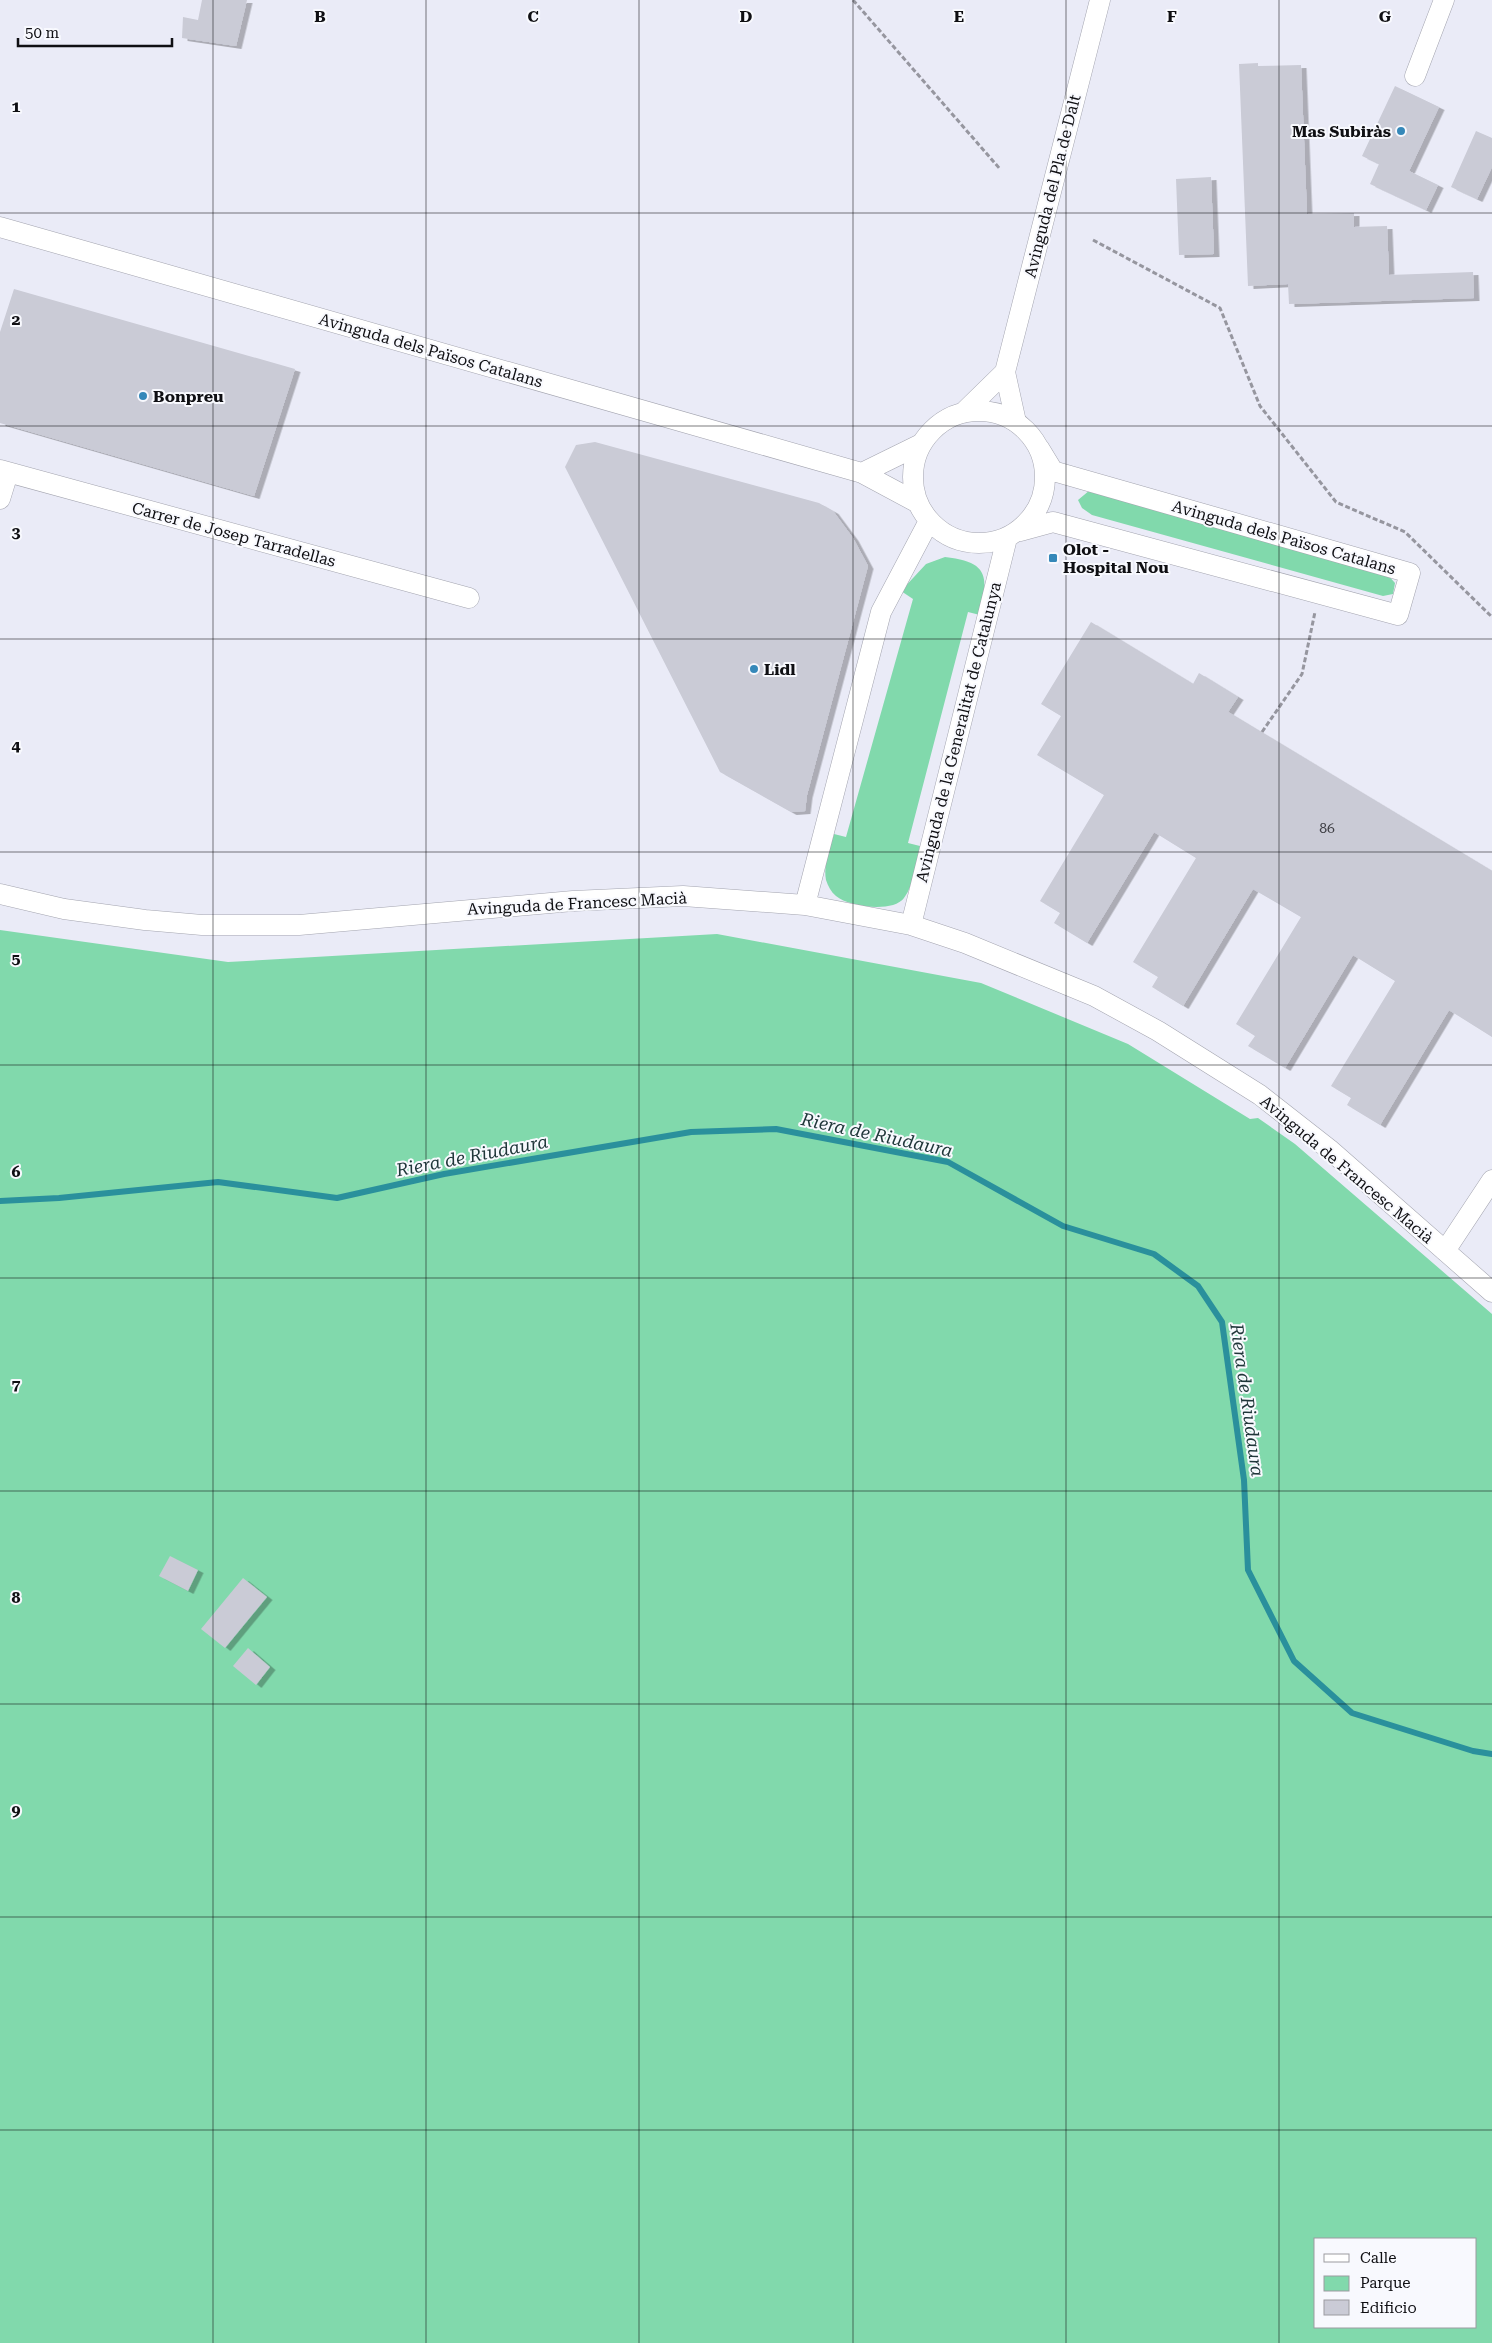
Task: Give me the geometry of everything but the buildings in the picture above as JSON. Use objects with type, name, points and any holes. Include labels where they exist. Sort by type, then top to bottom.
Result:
[{"type":"street","name":"Avinguda del Pla de Dalt","points":[[1016,422],[1005,372],[1100,0]]},
{"type":"street","points":[[1415,76],[1444,0]]},
{"type":"street","name":"Avinguda dels Països Catalans","points":[[0,226],[862,473],[918,503]]},
{"type":"street","points":[[963,413],[1005,372]]},
{"type":"street","points":[[990,412],[1016,422],[1025,429],[1039,448],[1045,465],[1046,484],[1041,502],[1032,518],[1013,534],[978,544],[960,541],[943,534],[929,521],[918,503],[913,483],[914,470],[921,444],[932,430],[946,419],[963,413],[990,412]]},
{"type":"street","points":[[862,473],[921,444]]},
{"type":"street","name":"Avinguda dels Països Catalans","points":[[1013,534],[1053,522],[1398,615],[1410,573],[1053,471],[1039,448]]},
{"type":"street","points":[[0,499],[4,472]]},
{"type":"street","name":"Carrer de Josep Tarradellas","points":[[4,472],[469,598]]},
{"type":"street","points":[[805,906],[881,612],[929,521]]},
{"type":"street","name":"Avinguda de la Generalitat de Catalunya","points":[[911,926],[1013,534]]},
{"type":"street","name":"Avinguda de Francesc Macià","points":[[0,894],[64,909],[145,920],[244,925],[299,924],[573,900],[683,896],[805,906],[911,926],[965,943],[1094,996],[1158,1031],[1260,1095],[1329,1150],[1492,1292]]},
{"type":"street","points":[[1445,1251],[1492,1180]]},
{"type":"path","points":[[853,0],[1000,169]]},
{"type":"path","points":[[1093,240],[1220,308],[1260,406],[1336,502],[1405,532],[1492,617]]},
{"type":"path","points":[[1262,732],[1302,674],[1318,594]]},
{"type":"green space","points":[[1090,490],[1387,574],[1395,583],[1393,594],[1383,596],[1092,515],[1082,508],[1078,500]]},
{"type":"green space","points":[[945,557],[960,559],[978,568],[984,581],[984,591],[980,615],[968,612],[908,843],[920,846],[912,880],[904,898],[891,906],[871,907],[851,903],[836,896],[831,891],[826,880],[825,869],[829,851],[834,834],[846,837],[913,599],[901,591],[926,564]]},
{"type":"green space","points":[[0,930],[228,962],[717,934],[981,983],[1128,1044],[1250,1119],[1258,1118],[1295,1144],[1492,1314],[1492,2343],[0,2343]]},
{"type":"waterway","name":"Riera de Riudaura","points":[[0,1201],[59,1198],[218,1182],[337,1198],[444,1174],[691,1132],[776,1129],[948,1162],[1063,1226],[1154,1254],[1198,1286],[1222,1322],[1244,1480],[1248,1570],[1294,1661],[1352,1713],[1473,1751],[1492,1754]]},
{"type":"place","name":"Mas Subiràs","points":[[1401,131]]},
{"type":"place","name":"Bonpreu","points":[[143,396]]},
{"type":"place","name":"Olot - Hospital Nou","points":[[1053,558]]},
{"type":"place","name":"Lidl","points":[[754,669]]}]
